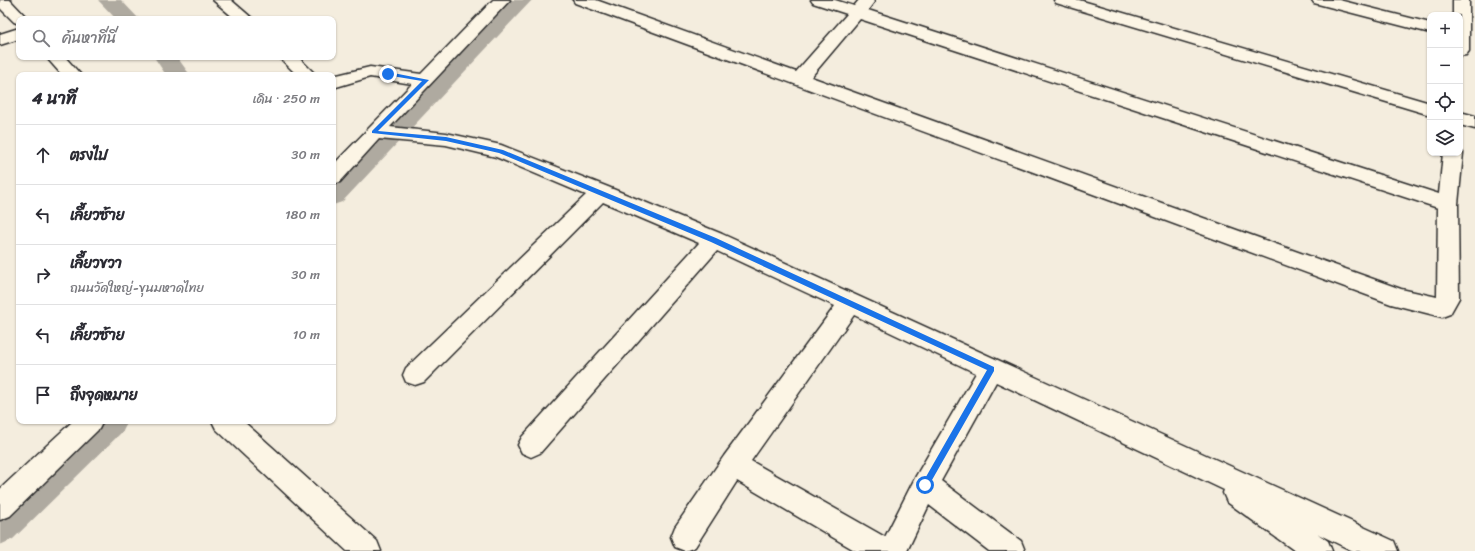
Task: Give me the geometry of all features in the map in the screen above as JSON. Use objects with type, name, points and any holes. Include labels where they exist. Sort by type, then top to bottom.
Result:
[{"type":"street","points":[[1,0],[17,16]]},
{"type":"street","points":[[222,0],[241,16]]},
{"type":"street","points":[[336,174],[381,133],[426,80],[502,0]]},
{"type":"street","points":[[581,0],[1399,298],[1442,308],[1448,298],[1448,204],[1453,156]]},
{"type":"street","points":[[819,0],[862,6],[1448,204]]},
{"type":"street","points":[[1062,0],[1427,108]]},
{"type":"street","points":[[1320,0],[1427,27]]},
{"type":"street","points":[[1461,0],[1464,41]]},
{"type":"street","points":[[800,79],[862,6]]},
{"type":"street","points":[[0,40],[16,34]]},
{"type":"street","points":[[58,60],[69,72]]},
{"type":"street","points":[[291,60],[304,72]]},
{"type":"street","points":[[336,81],[370,72],[426,80]]},
{"type":"street","points":[[1463,119],[1475,123]]},
{"type":"street","points":[[381,133],[446,139],[501,152],[601,192],[714,240],[1384,551]]},
{"type":"street","points":[[415,375],[601,192]]},
{"type":"street","points":[[532,445],[714,240]]},
{"type":"street","points":[[685,537],[733,465],[850,303]]},
{"type":"street","points":[[893,551],[925,485],[991,369]]},
{"type":"street","points":[[0,507],[87,424]]},
{"type":"street","points":[[228,424],[367,551]]},
{"type":"street","points":[[1191,461],[1318,551]]},
{"type":"street","points":[[733,465],[883,551]]},
{"type":"street","points":[[925,485],[1011,551]]},
{"type":"waterway","points":[[109,0],[125,16]]},
{"type":"waterway","points":[[336,192],[521,0]]},
{"type":"waterway","points":[[167,60],[176,72]]},
{"type":"waterway","points":[[0,527],[108,424]]},
{"type":"route","points":[[388,74],[426,80],[374,132],[446,139],[475,144],[501,152],[601,192],[714,240],[991,369],[925,485]]}]
